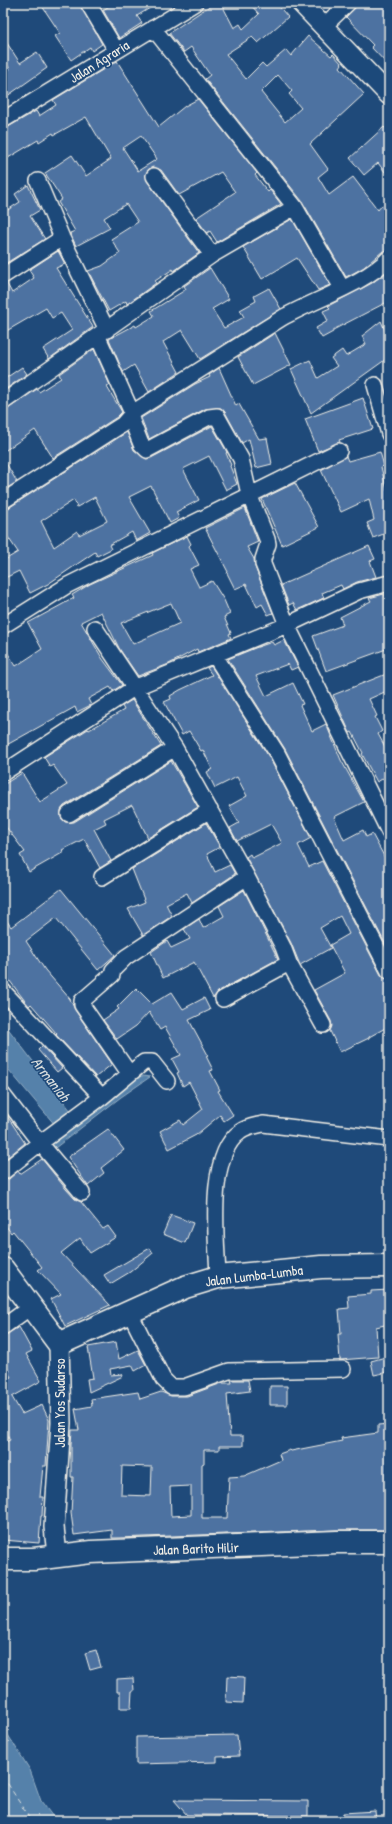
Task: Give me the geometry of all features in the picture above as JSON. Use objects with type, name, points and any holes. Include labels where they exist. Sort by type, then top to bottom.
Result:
[{"type":"highway","name":"Jalan Lumba-Lumba","points":[[59,1344],[185,1287],[218,1278],[321,1267],[389,1266]]},
{"type":"highway","name":"Jalan Yos Sudarso","points":[[3,1269],[59,1344]]},
{"type":"highway","name":"Jalan Barito Hilir","points":[[3,1560],[34,1559],[91,1552],[337,1542],[389,1542]]},
{"type":"street","points":[[88,3],[116,50]]},
{"type":"street","name":"Jalan Agraria","points":[[3,120],[195,3]]},
{"type":"street","points":[[301,3],[323,27],[387,89]]},
{"type":"street","points":[[323,27],[348,3]]},
{"type":"street","points":[[153,28],[294,207],[342,288]]},
{"type":"street","points":[[154,176],[212,255]]},
{"type":"street","points":[[38,181],[102,334],[141,444],[147,450],[209,417],[217,416],[241,459],[250,494],[268,544],[263,559],[264,564],[287,625],[389,832]]},
{"type":"street","points":[[3,402],[102,334],[212,255],[294,207]]},
{"type":"street","points":[[3,276],[62,238]]},
{"type":"street","points":[[3,502],[123,424],[131,415],[282,318],[364,276],[389,258]]},
{"type":"street","points":[[375,385],[389,434]]},
{"type":"street","points":[[3,626],[68,585],[339,451]]},
{"type":"street","points":[[3,772],[134,688],[215,656],[287,625],[359,591],[389,583]]},
{"type":"street","points":[[94,628],[175,748],[247,877],[283,947],[289,963],[323,1025]]},
{"type":"street","points":[[215,656],[277,753],[389,971]]},
{"type":"street","points":[[69,814],[175,748]]},
{"type":"street","points":[[102,877],[210,810]]},
{"type":"street","points":[[129,1073],[82,1005],[82,1001],[112,975],[113,970],[126,957],[247,877]]},
{"type":"street","points":[[223,1000],[289,963]]},
{"type":"street","points":[[3,991],[102,1097]]},
{"type":"street","points":[[3,1172],[102,1097],[144,1062],[149,1061],[167,1081]]},
{"type":"street","points":[[3,1095],[40,1143],[82,1193]]},
{"type":"street","points":[[218,1278],[216,1192],[224,1153],[239,1132],[250,1127],[263,1124],[389,1139]]},
{"type":"street","points":[[3,1327],[32,1306]]},
{"type":"street","points":[[130,1313],[163,1379],[171,1386],[184,1386],[229,1371],[343,1369]]},
{"type":"street","name":"Jalan Yos Sudarso","points":[[57,1555],[54,1526],[61,1423],[59,1344]]},
{"type":"water","points":[[3,1022],[77,1119],[135,1075],[150,1077],[121,1097],[55,1148],[49,1141],[61,1132],[3,1063]]},
{"type":"water","points":[[3,1727],[30,1770],[41,1801],[56,1821],[3,1821]]},
{"type":"building","points":[[40,3],[79,3],[102,44],[92,51],[90,47],[71,60],[55,36],[60,33]]},
{"type":"building","points":[[114,3],[158,3],[137,16],[142,23],[119,38],[103,10]]},
{"type":"building","points":[[214,3],[221,3],[234,28],[240,24],[243,29],[259,14],[249,3],[276,3],[288,17],[258,43],[252,37],[226,54],[246,79],[262,63],[266,67],[286,50],[291,56],[308,36],[331,56],[333,54],[342,64],[340,67],[364,94],[310,144],[328,169],[318,177],[329,195],[353,177],[378,210],[382,205],[389,211],[389,249],[383,251],[363,268],[346,277],[302,201],[205,79],[210,75],[191,47],[184,52],[169,33]],"holes":[[[278,75],[292,91],[289,94],[301,108],[285,122],[261,92]]]},
{"type":"building","points":[[357,3],[389,3],[389,66],[371,47],[373,45],[346,17],[354,9]]},
{"type":"building","points":[[3,37],[20,63],[37,52],[47,68],[3,99],[3,74],[10,69],[3,58]]},
{"type":"building","points":[[117,61],[159,127],[185,106],[198,99],[257,173],[255,175],[268,192],[270,190],[281,204],[217,242],[210,231],[207,233],[196,218],[235,192],[221,172],[179,195],[161,170],[153,167],[149,169],[146,173],[147,181],[199,253],[174,271],[173,269],[155,281],[156,283],[127,304],[126,301],[109,311],[88,271],[102,266],[120,253],[111,239],[138,222],[126,204],[104,218],[110,228],[76,246],[70,233],[75,231],[58,202],[62,199],[45,173],[72,155],[86,176],[111,159],[86,117],[54,135],[53,133],[39,142],[38,140],[3,161],[3,130],[36,111],[39,116],[56,105],[53,100]],"holes":[[[141,136],[157,159],[138,171],[123,148]]]},
{"type":"building","points":[[384,127],[389,132],[389,177],[378,163],[364,175],[350,158]]},
{"type":"building","points":[[28,185],[40,210],[30,216],[45,239],[3,265],[3,213],[20,202],[15,194]]},
{"type":"building","points":[[292,219],[330,285],[318,290],[297,258],[262,279],[243,247]]},
{"type":"building","points":[[58,251],[65,264],[56,268],[93,327],[49,359],[43,349],[72,330],[61,313],[52,318],[46,308],[3,333],[3,285],[7,284],[12,293],[34,278],[29,270]]},
{"type":"building","points":[[210,268],[229,299],[212,309],[224,328],[244,317],[240,310],[256,301],[254,296],[269,288],[281,309],[200,359],[182,330],[163,342],[179,372],[149,392],[134,365],[123,372],[109,339],[135,325],[136,327],[154,316],[151,311],[182,292],[186,289],[184,286]]},
{"type":"building","points":[[389,270],[389,301],[333,330],[333,332],[322,338],[316,328],[328,321],[323,311],[330,308],[328,306],[372,283]]},
{"type":"building","points":[[381,321],[389,339],[389,357],[311,413],[291,369],[310,360],[318,378],[337,366],[331,358],[342,350],[346,356],[366,344],[362,336]]},
{"type":"building","points":[[275,333],[291,365],[253,385],[238,357]]},
{"type":"building","points":[[94,349],[110,385],[107,387],[122,412],[117,417],[53,458],[35,430],[3,452],[3,411],[37,389],[39,392],[61,378],[59,374]]},
{"type":"building","points":[[22,367],[27,374],[3,391],[3,380]]},
{"type":"building","points":[[219,368],[236,406],[239,404],[259,439],[267,438],[272,464],[256,468],[249,439],[242,443],[225,412],[221,408],[205,409],[149,439],[141,418],[195,384],[210,377],[209,375]]},
{"type":"building","points":[[363,398],[373,429],[339,440],[340,442],[318,451],[305,419]]},
{"type":"building","points":[[212,426],[227,452],[230,466],[237,484],[226,490],[209,456],[183,469],[199,500],[176,512],[179,518],[170,523],[151,486],[129,497],[150,533],[136,541],[132,532],[109,545],[111,549],[97,556],[95,552],[48,584],[30,593],[19,571],[3,579],[3,561],[18,552],[3,530],[3,512],[127,432],[134,450],[146,459],[151,458]],"holes":[[[95,497],[107,521],[79,535],[77,531],[54,547],[41,521],[74,500],[77,507]]]},
{"type":"building","points":[[380,452],[384,466],[381,467],[387,491],[389,490],[389,532],[373,538],[367,523],[374,520],[369,499],[341,512],[321,470],[346,456],[348,461]]},
{"type":"building","points":[[3,458],[17,482],[4,490],[3,488]]},
{"type":"building","points":[[295,483],[319,527],[282,545],[262,499]]},
{"type":"building","points":[[245,508],[258,542],[247,547],[254,559],[255,567],[273,613],[268,615],[262,604],[257,607],[246,584],[235,589],[227,573],[228,572],[205,528]]},
{"type":"building","points":[[187,536],[191,544],[189,546],[199,565],[190,569],[199,587],[212,581],[224,600],[230,614],[224,617],[231,633],[229,634],[231,638],[198,652],[197,649],[169,664],[138,676],[120,650],[101,612],[81,622],[102,658],[122,685],[113,691],[110,687],[88,699],[91,705],[77,712],[75,707],[3,747],[3,646],[16,666],[42,649],[28,623],[74,598],[72,595],[90,584],[153,555],[152,553]],"holes":[[[171,603],[180,623],[133,644],[121,623]]]},
{"type":"building","points":[[369,546],[375,559],[370,561],[376,577],[357,582],[343,589],[341,585],[322,593],[324,598],[297,610],[293,603],[289,605],[281,585]]},
{"type":"building","points":[[384,594],[389,604],[389,648],[326,671],[313,636],[343,625],[340,617],[371,601],[369,598]]},
{"type":"building","points":[[284,640],[298,667],[291,670],[288,664],[256,676],[266,696],[293,683],[303,704],[300,705],[312,731],[326,724],[341,760],[364,802],[334,817],[344,840],[363,830],[366,837],[372,834],[385,858],[389,855],[389,951],[285,749],[228,659],[272,642],[274,645]]},
{"type":"building","points":[[211,666],[269,757],[311,838],[298,845],[309,867],[322,861],[381,975],[389,980],[389,1026],[369,1038],[340,1052],[330,1031],[332,1026],[331,1021],[314,990],[345,973],[330,945],[349,934],[340,916],[320,928],[331,948],[300,965],[291,943],[246,857],[250,854],[252,858],[282,843],[271,824],[237,841],[230,828],[239,823],[229,806],[247,796],[237,777],[215,788],[207,772],[212,769],[203,750],[201,751],[189,731],[182,735],[164,702],[171,699],[170,696],[180,690],[212,675],[207,668]]},
{"type":"building","points":[[389,673],[389,690],[369,699],[377,716],[375,717],[382,731],[378,734],[389,754],[389,775],[377,782],[352,732],[350,733],[333,695]]},
{"type":"building","points":[[132,700],[161,746],[64,806],[61,810],[61,818],[65,822],[74,822],[171,761],[198,807],[148,838],[132,805],[104,819],[106,823],[94,829],[111,861],[100,868],[84,839],[62,850],[64,852],[29,872],[20,855],[25,852],[3,823],[3,785],[22,773],[40,802],[67,785],[53,765],[50,767],[44,757],[88,729],[89,730],[124,710],[122,706]]},
{"type":"building","points":[[206,823],[220,847],[207,854],[215,872],[230,865],[235,874],[192,903],[187,893],[166,904],[172,916],[143,935],[128,909],[145,902],[132,869]]},
{"type":"building","points":[[61,889],[115,955],[98,970],[56,918],[26,941],[45,970],[70,999],[75,1010],[112,1064],[96,1077],[56,1035],[57,1034],[31,1004],[29,1006],[3,972],[3,915],[11,927]]},
{"type":"building","points":[[244,890],[278,959],[219,991],[213,998],[194,962],[163,978],[151,952],[167,941],[171,948],[190,939],[184,929],[199,919],[203,928],[224,916],[219,906]]},
{"type":"building","points":[[136,988],[152,1004],[172,992],[183,1009],[204,998],[210,1010],[189,1020],[208,1055],[206,1056],[213,1070],[210,1071],[220,1090],[218,1091],[233,1115],[224,1121],[220,1115],[196,1135],[169,1149],[160,1131],[180,1120],[183,1125],[203,1109],[189,1082],[183,1086],[177,1073],[179,1072],[172,1059],[181,1055],[165,1027],[160,1030],[149,1012],[136,1026],[117,1039],[103,1020],[119,1009],[117,1007]]},
{"type":"building","points":[[42,1046],[62,1068],[57,1072],[38,1050]]},
{"type":"building","points":[[3,1110],[25,1143],[3,1161]]},
{"type":"building","points":[[108,1129],[124,1150],[101,1168],[104,1173],[88,1186],[68,1157]]},
{"type":"building","points":[[42,1159],[66,1189],[75,1199],[81,1202],[103,1229],[108,1226],[116,1237],[90,1253],[80,1238],[61,1253],[110,1305],[65,1326],[51,1299],[61,1294],[38,1270],[42,1267],[13,1231],[11,1233],[3,1222],[3,1181],[9,1179],[18,1171],[20,1174]]},
{"type":"building","points":[[171,1215],[193,1223],[185,1243],[163,1234]]},
{"type":"building","points":[[150,1248],[153,1253],[130,1272],[110,1284],[104,1275]]},
{"type":"building","points":[[389,1290],[389,1324],[376,1327],[378,1357],[340,1360],[338,1334],[341,1334],[339,1309],[349,1308],[348,1296],[371,1294],[371,1291]]},
{"type":"building","points":[[19,1327],[32,1351],[26,1354],[41,1381],[12,1397],[22,1414],[42,1405],[49,1420],[46,1466],[43,1466],[40,1497],[43,1497],[39,1543],[3,1540],[3,1443],[10,1440],[3,1426],[3,1381],[11,1377],[8,1372],[10,1371],[3,1359],[3,1336]]},
{"type":"building","points":[[116,1342],[119,1359],[138,1350],[146,1365],[135,1371],[132,1365],[110,1369],[111,1375],[122,1374],[123,1376],[89,1392],[87,1379],[93,1378],[88,1347]]},
{"type":"building","points":[[389,1356],[389,1372],[374,1375],[371,1361]]},
{"type":"building","points":[[231,1380],[248,1380],[250,1391],[227,1394],[230,1436],[243,1436],[243,1446],[219,1446],[219,1450],[204,1450],[204,1463],[202,1464],[202,1518],[227,1518],[229,1477],[244,1476],[281,1460],[279,1454],[290,1450],[342,1441],[341,1438],[378,1433],[378,1425],[389,1424],[389,1495],[387,1495],[389,1530],[336,1530],[112,1538],[112,1530],[74,1535],[71,1513],[73,1477],[71,1477],[71,1444],[72,1430],[79,1430],[75,1409],[92,1406],[91,1399],[138,1392],[140,1399],[161,1392],[171,1396],[187,1396],[222,1383],[232,1383]],"holes":[[[122,1466],[152,1467],[151,1496],[121,1495]],[[191,1486],[191,1515],[171,1516],[170,1487]]]},
{"type":"building","points":[[270,1386],[287,1386],[287,1405],[270,1405]]},
{"type":"building","points":[[96,1650],[101,1667],[90,1670],[85,1653]]},
{"type":"building","points":[[227,1676],[244,1677],[243,1703],[226,1702]]},
{"type":"building","points":[[133,1678],[134,1691],[132,1691],[131,1708],[120,1708],[120,1692],[117,1692],[117,1679]]},
{"type":"building","points":[[237,1735],[239,1756],[217,1757],[217,1762],[136,1764],[136,1737]]},
{"type":"building","points":[[174,1800],[308,1801],[308,1816],[187,1815]]},
{"type":"building","points":[[375,1811],[376,1821],[343,1821],[343,1813]]},
{"type":"ferry route","points":[[3,1776],[31,1821]]},
{"type":"water label","name":"Armaniah","points":[[51,1079]]}]
